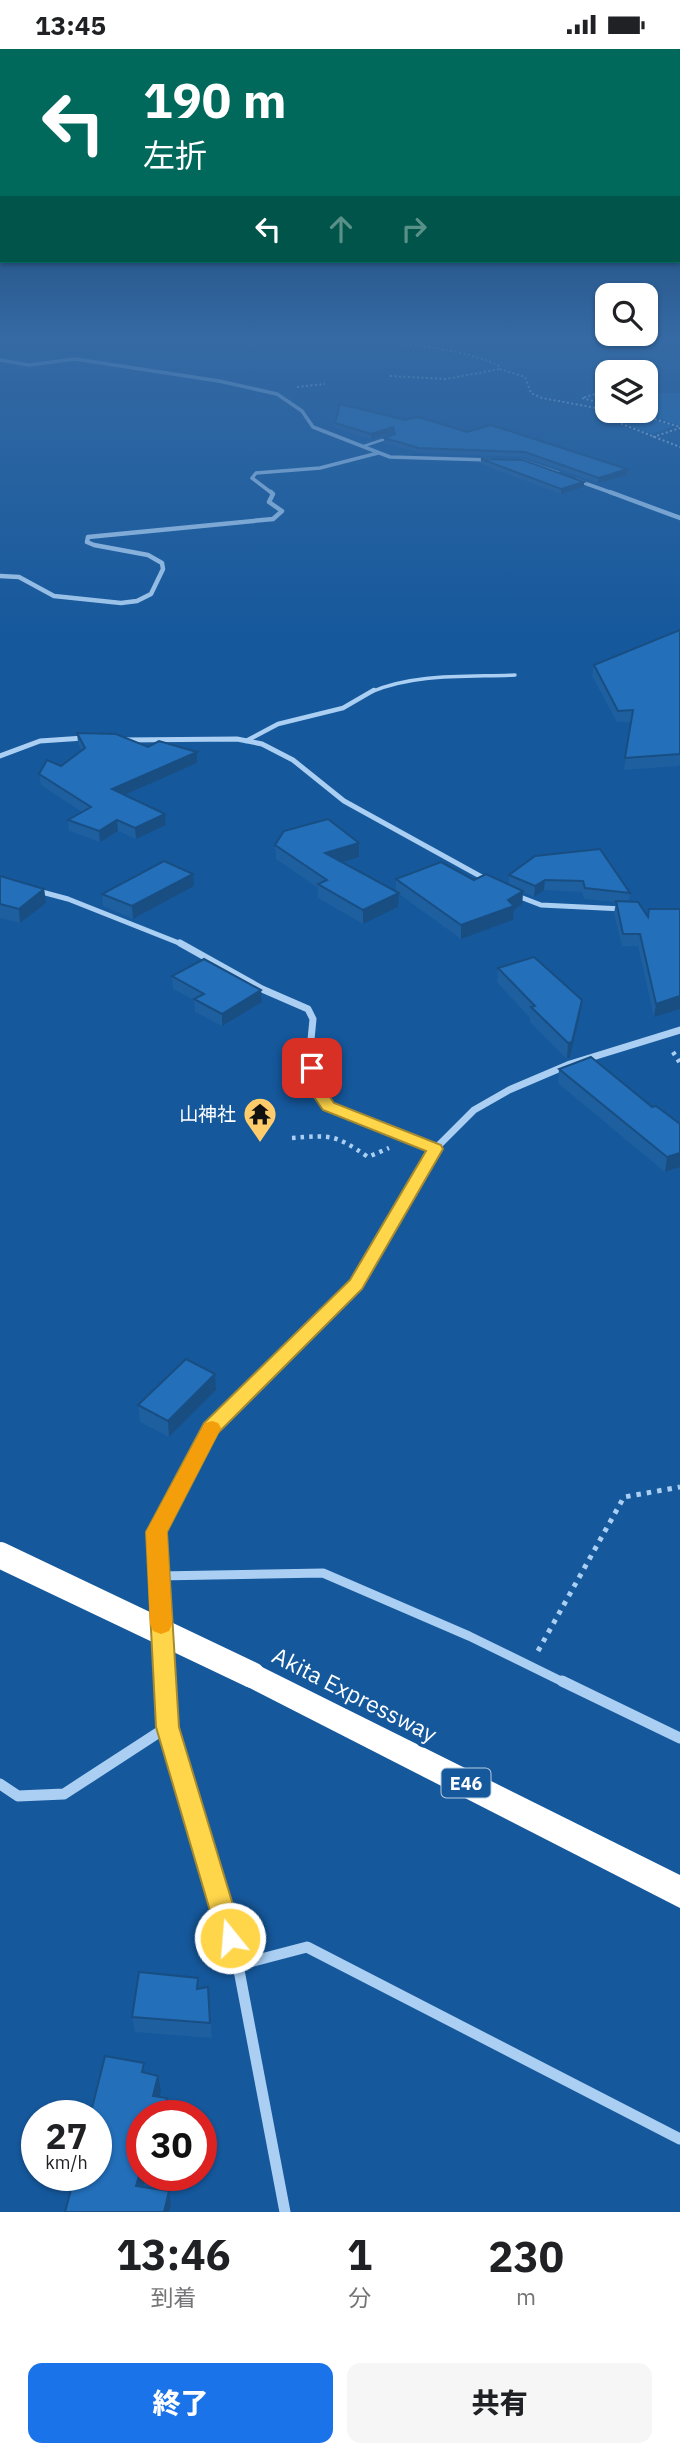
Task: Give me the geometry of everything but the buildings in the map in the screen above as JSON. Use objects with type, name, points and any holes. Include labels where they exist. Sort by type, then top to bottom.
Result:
[{"type":"highway","name":"Akita Expressway","points":[[0,1555],[252,1675],[680,1892]]},
{"type":"street","points":[[348,440],[402,459],[491,460]]},
{"type":"street","points":[[0,576],[19,577],[54,596],[121,603],[145,599],[151,594],[163,569],[162,563],[148,555],[94,545],[87,542],[88,537],[273,519],[282,511],[269,502],[273,494],[271,490],[252,478],[256,473],[320,468],[379,453]]},
{"type":"street","points":[[514,461],[540,465],[680,518]]},
{"type":"street","points":[[0,755],[22,745],[54,737],[93,739]]},
{"type":"street","points":[[120,740],[246,741],[262,744],[293,760],[344,801],[496,885]]},
{"type":"street","points":[[34,890],[68,899],[183,944],[262,989],[308,1009],[313,1019],[310,1050],[314,1087],[329,1107],[435,1149]]},
{"type":"street","points":[[508,891],[541,905],[624,909]]},
{"type":"street","points":[[285,2212],[238,1965],[167,1727],[156,1532],[211,1428],[356,1284],[435,1149],[474,1110],[509,1090],[570,1064],[680,1030]]},
{"type":"street","points":[[158,1576],[323,1573],[531,1666],[680,1738]]},
{"type":"street","points":[[0,1784],[18,1796],[64,1794],[167,1727]]},
{"type":"street","points":[[238,1965],[307,1947],[680,2139]]},
{"type":"lane","points":[[364,446],[381,440]]},
{"type":"lane","points":[[246,741],[258,731],[276,723],[339,710],[378,688],[452,678],[515,675]]},
{"type":"path","points":[[660,440],[680,447]]},
{"type":"path","points":[[292,1138],[330,1135],[340,1137],[368,1157],[408,1138]]},
{"type":"path","points":[[531,1666],[624,1497],[680,1487]]},
{"type":"slow traffic","points":[[161,1624],[156,1532],[212,1428]]},
{"type":"place","name":"山神社","points":[[260,1144]]},
{"type":"route","points":[[230,1938],[167,1727],[156,1532],[211,1428],[356,1284],[435,1149],[329,1107],[314,1087],[312,1068]]}]
